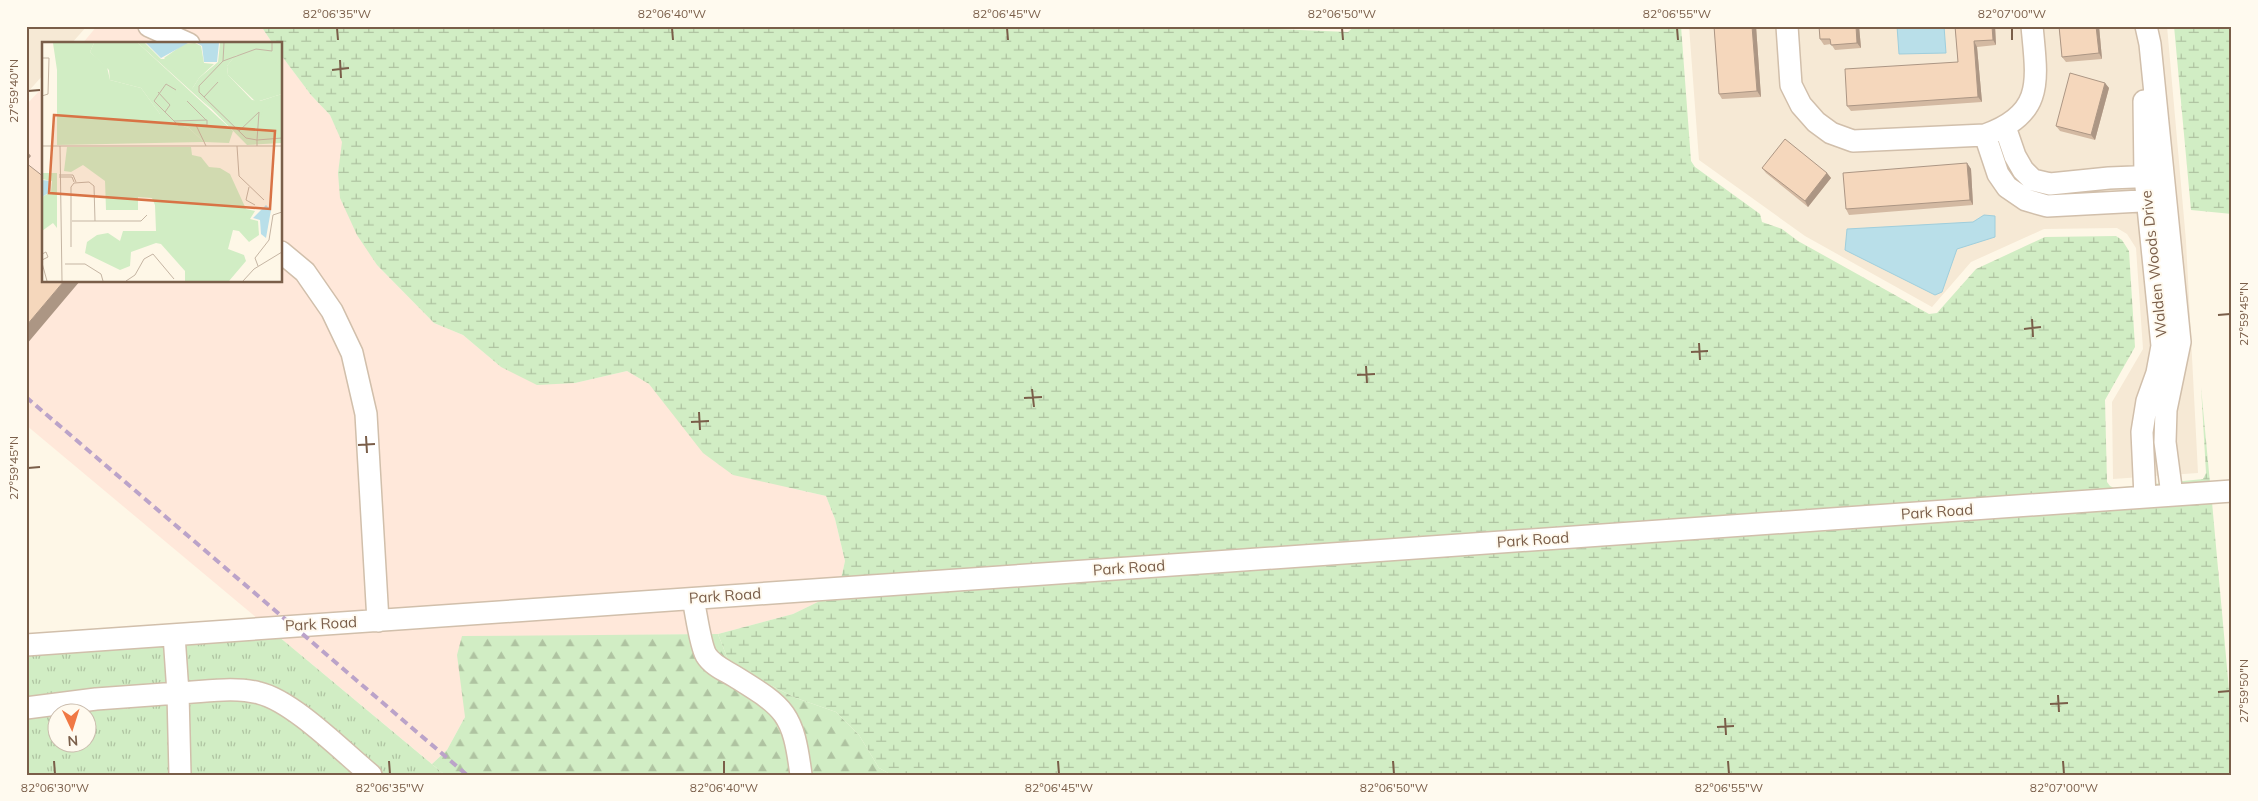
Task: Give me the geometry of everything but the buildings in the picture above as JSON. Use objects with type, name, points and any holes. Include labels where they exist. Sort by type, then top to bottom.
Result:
[{"type":"street","points":[[149,26],[185,42]]},
{"type":"street","points":[[1787,26],[1791,85],[1801,105],[1816,122],[1831,133],[1852,141],[1985,135],[2005,128],[2021,115],[2032,98],[2036,81],[2032,26]]},
{"type":"street","name":"Walden Woods Drive","points":[[2146,27],[2143,140],[2154,176]]},
{"type":"street","name":"Walden Woods Drive","points":[[2145,497],[2142,432],[2147,401],[2157,374],[2162,346],[2150,44],[2146,27]]},
{"type":"street","points":[[2005,128],[2015,156],[2023,170],[2033,180],[2050,184],[2154,176]]},
{"type":"street","points":[[1985,135],[1998,174],[2007,187],[2026,200],[2046,206],[2156,200]]},
{"type":"street","points":[[2110,178],[2127,162],[2143,140]]},
{"type":"street","points":[[2067,182],[2069,205]]},
{"type":"street","name":"Walden Woods Drive","points":[[2156,200],[2180,342],[2166,410],[2166,442],[2172,495]]},
{"type":"street","points":[[282,253],[305,272],[327,303],[352,353],[366,414],[378,621]]},
{"type":"street","name":"Park Road","points":[[26,645],[2232,491]]},
{"type":"street","points":[[693,599],[706,654],[714,664],[774,701],[785,713],[798,746],[802,775]]},
{"type":"street","points":[[174,635],[178,693],[180,775]]},
{"type":"street","points":[[26,708],[96,699],[178,693],[247,691],[270,696],[292,709],[366,773]]},
{"type":"shaded area","points":[[26,26],[87,26],[73,42],[42,42],[42,76],[26,94]]},
{"type":"shaded area","points":[[97,26],[261,26],[272,42],[84,42]]},
{"type":"shaded area","points":[[1689,26],[2167,26],[2186,241],[2198,473],[2113,479],[2112,402],[2143,349],[2136,248],[2127,234],[2117,228],[2044,229],[1971,262],[1932,307],[1805,236],[1699,160]]},
{"type":"shaded area","points":[[282,56],[311,95],[330,115],[343,142],[338,173],[369,252],[377,265],[434,323],[463,335],[501,367],[575,383],[627,371],[649,384],[676,416],[790,488],[826,496],[835,519],[845,561],[841,579],[258,619],[26,425],[26,105],[42,88],[42,282],[282,282]]},
{"type":"shaded area","points":[[824,599],[793,614],[718,634],[462,637],[465,717],[447,750],[432,764],[278,636]]},
{"type":"green space","points":[[261,26],[1209,26],[1348,32],[1355,26],[1681,26],[1691,161],[1695,167],[1760,214],[1762,222],[1782,229],[1798,241],[1929,314],[1937,313],[1976,269],[2045,237],[2116,236],[2122,240],[2129,251],[2135,347],[2105,400],[2107,482],[2114,488],[2203,479],[2206,473],[2201,387],[2210,483],[841,579],[845,561],[835,519],[826,496],[733,475],[703,453],[649,384],[627,371],[575,383],[537,385],[501,367],[463,335],[434,323],[377,265],[357,235],[340,198],[338,173],[342,142],[330,115],[311,95],[282,56],[282,42],[272,42]]},
{"type":"green space","points":[[2174,26],[2232,26],[2232,214],[2191,210]]},
{"type":"green space","points":[[2212,502],[2232,723],[2232,775],[892,775],[879,768],[859,735],[836,712],[796,698],[730,665],[718,634],[793,614],[824,599]]},
{"type":"green space","points":[[718,634],[730,665],[796,698],[836,712],[859,735],[879,768],[892,775],[445,775],[432,764],[447,750],[465,717],[457,655],[462,636]]},
{"type":"green space","points":[[278,636],[445,775],[26,775],[26,655]]},
{"type":"water","points":[[1897,26],[1944,26],[1946,53],[1899,54]]},
{"type":"water","points":[[1984,215],[1995,216],[1995,237],[1957,249],[1942,292],[1935,295],[1845,250],[1847,229],[1973,222]]},
{"type":"railway","points":[[26,397],[467,775]]}]
